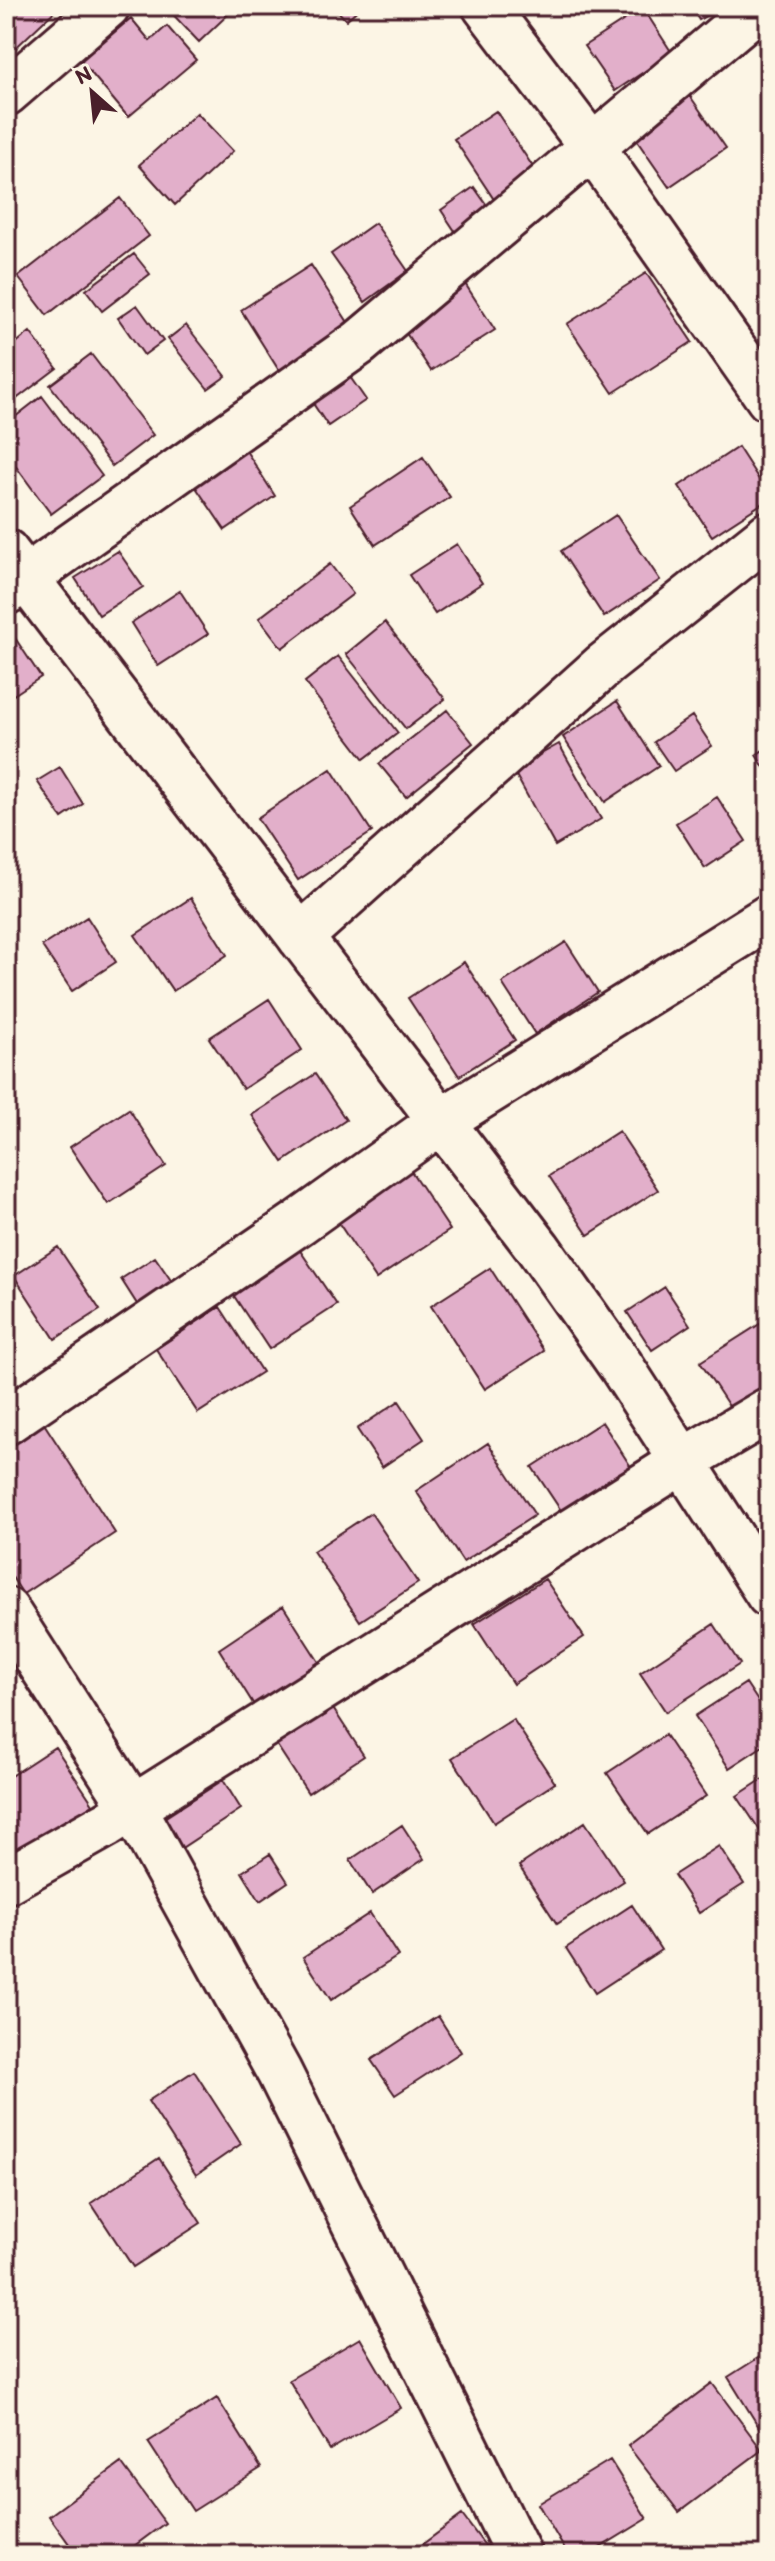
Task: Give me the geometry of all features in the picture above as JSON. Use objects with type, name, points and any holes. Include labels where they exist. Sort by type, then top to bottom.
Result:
[{"type":"street","points":[[6,93],[107,6]]},
{"type":"street","points":[[485,6],[592,147],[769,399]]},
{"type":"street","points":[[760,6],[359,343],[13,574],[300,937],[538,1248],[621,1366],[769,1595]]},
{"type":"street","points":[[300,937],[604,665],[769,534]]},
{"type":"street","points":[[6,1422],[300,1222],[440,1122],[769,917]]},
{"type":"street","points":[[6,1881],[133,1808],[769,1410]]},
{"type":"street","points":[[6,1610],[133,1808],[279,2072],[519,2555]]},
{"type":"building","points":[[6,6],[60,6],[6,57]]},
{"type":"building","points":[[165,6],[237,6],[199,42]]},
{"type":"building","points":[[333,6],[362,6],[346,20]]},
{"type":"building","points":[[690,6],[721,6],[699,20]]},
{"type":"building","points":[[643,8],[672,53],[615,91],[584,46]]},
{"type":"building","points":[[131,18],[150,41],[167,26],[196,60],[128,117],[81,61]]},
{"type":"building","points":[[690,96],[726,148],[669,187],[633,135]]},
{"type":"building","points":[[496,111],[537,173],[495,201],[454,139]]},
{"type":"building","points":[[197,113],[233,151],[175,205],[139,165]]},
{"type":"building","points":[[474,187],[491,211],[457,234],[441,210]]},
{"type":"building","points":[[120,198],[149,236],[47,315],[18,277]]},
{"type":"building","points":[[375,223],[408,271],[365,302],[331,254]]},
{"type":"building","points":[[134,254],[150,274],[102,311],[86,290]]},
{"type":"building","points":[[311,265],[351,327],[280,372],[241,310]]},
{"type":"building","points":[[646,273],[692,342],[613,393],[567,324]]},
{"type":"building","points":[[464,282],[495,330],[431,371],[400,324]]},
{"type":"building","points":[[137,305],[163,341],[144,355],[118,318]]},
{"type":"building","points":[[186,325],[226,376],[208,389],[168,339]]},
{"type":"building","points":[[30,332],[57,368],[6,407],[6,351]]},
{"type":"building","points":[[91,354],[153,435],[112,466],[50,385]]},
{"type":"building","points":[[348,374],[366,400],[328,426],[310,399]]},
{"type":"building","points":[[42,396],[102,476],[51,514],[6,453],[6,424]]},
{"type":"building","points":[[243,446],[275,496],[225,530],[191,480]]},
{"type":"building","points":[[738,447],[769,499],[712,536],[679,486]]},
{"type":"building","points":[[423,457],[450,497],[375,545],[350,506]]},
{"type":"building","points":[[616,515],[660,580],[604,617],[561,551]]},
{"type":"building","points":[[457,544],[482,583],[435,614],[409,575]]},
{"type":"building","points":[[118,551],[143,587],[99,615],[75,578]]},
{"type":"building","points":[[330,564],[353,594],[282,648],[259,618]]},
{"type":"building","points":[[180,591],[208,634],[158,666],[131,623]]},
{"type":"building","points":[[385,622],[445,699],[406,729],[346,654]]},
{"type":"building","points":[[11,632],[41,677],[6,700],[6,635]]},
{"type":"building","points":[[338,656],[398,733],[364,759],[305,682]]},
{"type":"building","points":[[617,701],[659,766],[605,802],[563,737]]},
{"type":"building","points":[[447,710],[473,743],[406,797],[379,764]]},
{"type":"building","points":[[692,716],[712,746],[674,771],[654,742]]},
{"type":"building","points":[[559,744],[601,819],[555,846],[513,770]]},
{"type":"building","points":[[769,746],[769,775],[756,755]]},
{"type":"building","points":[[60,767],[83,804],[62,818],[37,781]]},
{"type":"building","points":[[331,769],[372,832],[298,880],[257,818]]},
{"type":"building","points":[[717,797],[746,841],[705,868],[676,823]]},
{"type":"building","points":[[191,898],[227,955],[173,991],[135,935]]},
{"type":"building","points":[[87,917],[116,962],[72,991],[42,946]]},
{"type":"building","points":[[566,942],[598,992],[535,1034],[502,983]]},
{"type":"building","points":[[464,962],[515,1040],[459,1076],[408,998]]},
{"type":"building","points":[[269,999],[302,1050],[243,1089],[209,1038]]},
{"type":"building","points":[[315,1074],[346,1120],[283,1162],[252,1115]]},
{"type":"building","points":[[129,1109],[166,1166],[108,1204],[70,1147]]},
{"type":"building","points":[[619,1131],[658,1190],[588,1235],[549,1176]]},
{"type":"building","points":[[411,1171],[450,1230],[376,1279],[336,1219]]},
{"type":"building","points":[[297,1246],[337,1305],[269,1349],[230,1290]]},
{"type":"building","points":[[58,1247],[100,1310],[55,1339],[14,1276]]},
{"type":"building","points":[[155,1257],[179,1292],[144,1315],[121,1279]]},
{"type":"building","points":[[490,1268],[544,1351],[485,1389],[431,1306]]},
{"type":"building","points":[[665,1287],[690,1325],[652,1350],[627,1312]]},
{"type":"building","points":[[220,1307],[262,1372],[198,1413],[156,1349]]},
{"type":"building","points":[[763,1322],[769,1332],[769,1392],[734,1414],[700,1362]]},
{"type":"building","points":[[399,1401],[424,1439],[382,1467],[357,1429]]},
{"type":"building","points":[[41,1419],[115,1533],[23,1594],[6,1568],[6,1443]]},
{"type":"building","points":[[602,1422],[633,1470],[564,1515],[532,1467]]},
{"type":"building","points":[[488,1443],[535,1515],[463,1562],[416,1491]]},
{"type":"building","points":[[371,1513],[418,1583],[360,1621],[313,1551]]},
{"type":"building","points":[[545,1579],[584,1637],[513,1684],[474,1624]]},
{"type":"building","points":[[283,1606],[319,1662],[254,1705],[219,1649]]},
{"type":"building","points":[[714,1624],[740,1664],[666,1712],[640,1673]]},
{"type":"building","points":[[746,1683],[769,1718],[769,1742],[729,1768],[695,1716]]},
{"type":"building","points":[[332,1707],[364,1756],[308,1793],[276,1744]]},
{"type":"building","points":[[513,1719],[555,1783],[494,1823],[452,1758]]},
{"type":"building","points":[[665,1735],[706,1796],[648,1834],[607,1773]]},
{"type":"building","points":[[55,1747],[93,1804],[17,1854],[6,1837],[6,1779]]},
{"type":"building","points":[[769,1775],[769,1844],[737,1796]]},
{"type":"building","points":[[223,1780],[241,1809],[177,1851],[158,1822]]},
{"type":"building","points":[[585,1822],[624,1881],[557,1924],[519,1866]]},
{"type":"building","points":[[402,1825],[424,1859],[372,1894],[350,1860]]},
{"type":"building","points":[[719,1846],[744,1884],[699,1913],[674,1875]]},
{"type":"building","points":[[270,1854],[288,1882],[260,1901],[242,1872]]},
{"type":"building","points":[[632,1905],[661,1950],[595,1993],[566,1948]]},
{"type":"building","points":[[370,1913],[398,1956],[331,2000],[303,1957]]},
{"type":"building","points":[[438,2016],[461,2052],[395,2095],[371,2060]]},
{"type":"building","points":[[194,2071],[241,2144],[196,2175],[148,2101]]},
{"type":"building","points":[[159,2158],[201,2223],[133,2267],[91,2203]]},
{"type":"building","points":[[360,2338],[401,2408],[330,2450],[289,2380]]},
{"type":"building","points":[[769,2351],[769,2435],[765,2437],[728,2377]]},
{"type":"building","points":[[712,2383],[762,2450],[679,2512],[628,2446]]},
{"type":"building","points":[[217,2398],[261,2468],[193,2511],[148,2442]]},
{"type":"building","points":[[610,2460],[647,2519],[588,2555],[568,2555],[538,2504]]},
{"type":"building","points":[[121,2463],[165,2523],[122,2555],[77,2555],[49,2516]]},
{"type":"building","points":[[462,2515],[492,2555],[408,2555]]}]
